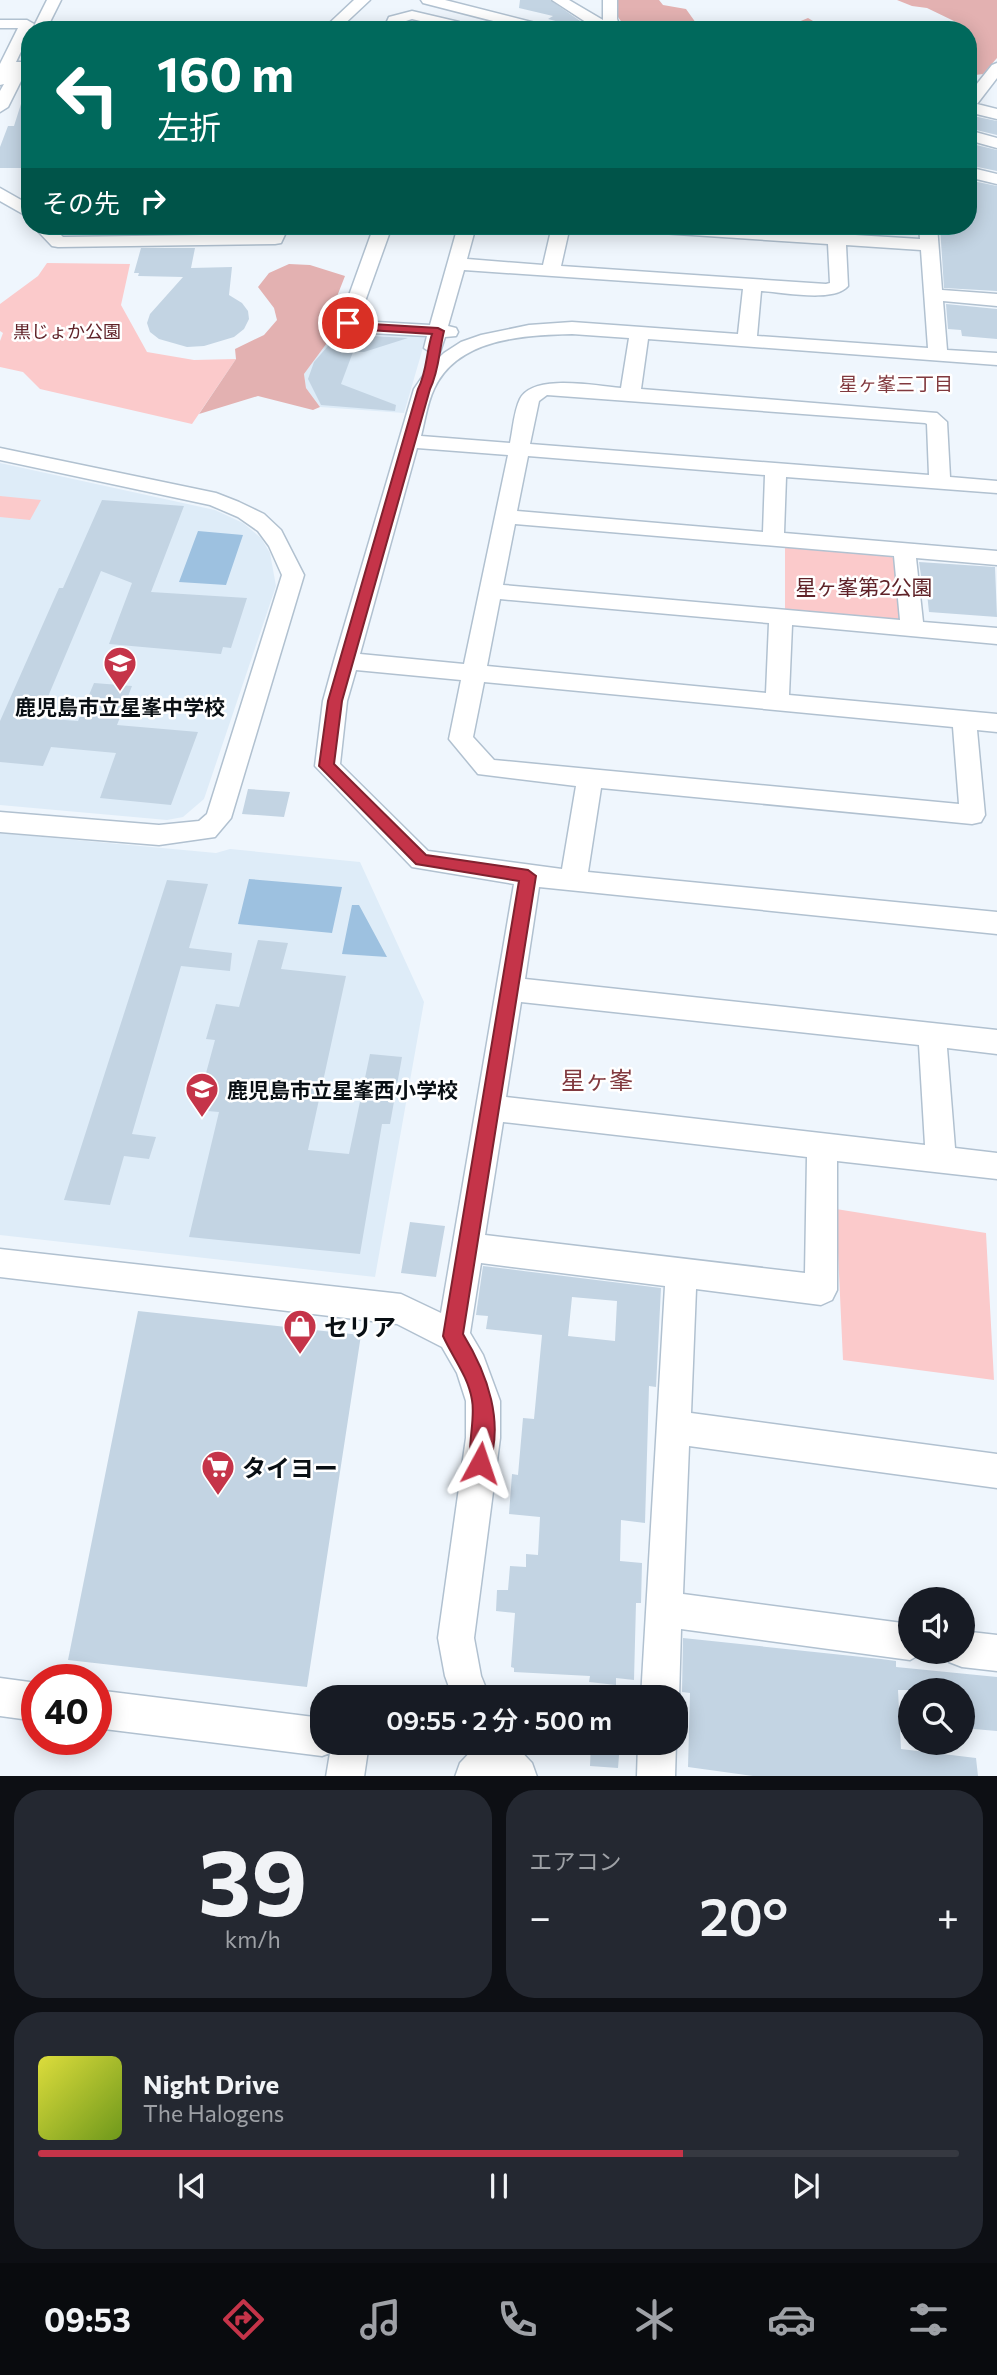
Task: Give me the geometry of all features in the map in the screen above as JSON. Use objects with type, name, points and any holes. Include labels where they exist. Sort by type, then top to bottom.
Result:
[{"type":"street","points":[[44,21],[54,0]]},
{"type":"street","points":[[339,21],[363,0]]},
{"type":"street","points":[[428,0],[511,21]]},
{"type":"street","points":[[559,0],[594,21]]},
{"type":"street","points":[[610,0],[611,21]]},
{"type":"street","points":[[394,21],[406,15],[436,21]]},
{"type":"street","points":[[0,24],[21,24]]},
{"type":"street","points":[[0,80],[5,60],[21,34]]},
{"type":"street","points":[[0,107],[21,66]]},
{"type":"street","points":[[977,94],[997,68]]},
{"type":"street","points":[[977,108],[997,114]]},
{"type":"street","points":[[977,137],[997,143]]},
{"type":"street","points":[[977,174],[997,179]]},
{"type":"street","points":[[0,193],[21,207]]},
{"type":"street","points":[[51,235],[58,242],[275,239],[277,235]]},
{"type":"street","points":[[380,235],[348,323],[352,326],[444,332]]},
{"type":"street","points":[[431,374],[432,354],[444,332],[465,235]]},
{"type":"street","points":[[551,270],[559,235]]},
{"type":"street","points":[[780,235],[930,245]]},
{"type":"street","points":[[929,235],[938,354]]},
{"type":"street","points":[[457,264],[828,290],[839,286],[837,239]]},
{"type":"street","points":[[747,341],[752,285]]},
{"type":"street","points":[[933,295],[997,300]]},
{"type":"street","points":[[997,359],[572,328],[509,332],[472,345],[441,363],[431,374],[424,389],[346,661],[335,701],[327,766],[421,860],[573,881],[997,923]]},
{"type":"street","points":[[631,394],[639,333]]},
{"type":"street","points":[[940,483],[937,422],[930,417],[563,389],[541,390],[530,400],[461,739],[487,768],[972,815],[964,720]]},
{"type":"street","points":[[409,441],[997,487]]},
{"type":"street","points":[[0,454],[216,500],[245,511],[279,538],[293,575],[218,818],[206,830],[159,835],[0,822]]},
{"type":"street","points":[[774,540],[776,470]]},
{"type":"street","points":[[506,517],[997,558]]},
{"type":"street","points":[[904,551],[912,628]]},
{"type":"street","points":[[491,592],[997,636]]},
{"type":"street","points":[[777,702],[781,617]]},
{"type":"street","points":[[346,661],[997,723]]},
{"type":"street","points":[[573,881],[590,778]]},
{"type":"street","points":[[453,1336],[528,876]]},
{"type":"street","points":[[509,989],[997,1042]]},
{"type":"street","points":[[932,1035],[941,1159]]},
{"type":"street","points":[[490,1108],[997,1166]]},
{"type":"street","points":[[467,1247],[821,1290],[822,1146]]},
{"type":"street","points":[[0,1263],[401,1309],[453,1336],[471,1366],[483,1401],[483,1438],[456,1638],[467,1685]]},
{"type":"street","points":[[661,1685],[681,1273]]},
{"type":"street","points":[[673,1427],[997,1471]]},
{"type":"street","points":[[664,1609],[898,1640]]},
{"type":"street","points":[[975,1650],[997,1653]]},
{"type":"street","points":[[0,1697],[21,1700]]},
{"type":"street","points":[[112,1711],[310,1736]]},
{"type":"street","points":[[345,1776],[348,1755]]},
{"type":"street","points":[[656,1776],[657,1755]]},
{"type":"shaded area","points":[[617,0],[659,0],[663,5],[686,9],[695,21],[621,21],[616,14]]},
{"type":"shaded area","points":[[897,0],[997,0],[997,58],[983,74],[977,75],[977,21],[954,21],[927,8]]},
{"type":"shaded area","points":[[289,264],[310,265],[345,276],[325,327],[338,328],[304,374],[306,388],[320,407],[313,410],[258,396],[199,414],[236,359],[235,349],[264,335],[277,320],[274,308],[258,287],[269,273]]},
{"type":"shaded area","points":[[338,328],[427,334],[404,413],[320,407],[306,388],[304,374]]},
{"type":"shaded area","name":"鹿児島市立星峯中学校","points":[[0,463],[215,510],[243,523],[261,538],[270,553],[276,586],[204,799],[183,817],[167,820],[0,805]]},
{"type":"shaded area","name":"鹿児島市立星峯西小学校","points":[[0,833],[216,853],[230,849],[360,862],[424,1002],[375,1277],[0,1235]]},
{"type":"green space","name":"黒じょか公園","points":[[47,263],[130,264],[121,305],[147,352],[194,360],[236,359],[192,424],[40,389],[23,372],[0,367],[0,341],[3,333],[0,331],[0,304],[38,276]]},
{"type":"green space","points":[[0,496],[41,500],[30,520],[0,517]]},
{"type":"green space","name":"星ヶ峯第2公園","points":[[785,546],[888,555],[897,560],[903,616],[898,622],[785,611]]},
{"type":"green space","points":[[836,1209],[986,1233],[994,1380],[843,1360]]},
{"type":"water","points":[[198,531],[243,535],[226,585],[179,582]]},
{"type":"water","points":[[249,879],[342,887],[332,933],[238,924]]},
{"type":"water","points":[[352,905],[359,905],[387,957],[342,954]]},
{"type":"building","points":[[520,0],[550,0],[580,21],[556,21],[548,19],[553,16],[519,8]]},
{"type":"building","points":[[21,104],[21,168],[0,168],[0,147],[8,126],[14,126]]},
{"type":"building","points":[[977,117],[997,121],[997,135],[977,130]]},
{"type":"building","points":[[977,145],[997,150],[997,171],[977,167]]},
{"type":"building","points":[[977,182],[997,186],[997,291],[944,288],[941,235],[977,235]]},
{"type":"building","points":[[141,248],[195,248],[191,268],[232,267],[229,295],[242,303],[248,311],[249,319],[244,329],[234,337],[204,346],[187,347],[159,339],[150,332],[147,323],[150,314],[183,277],[138,276],[139,273],[134,273]]},
{"type":"building","points":[[946,304],[997,309],[997,339],[962,336],[961,330],[948,329]]},
{"type":"building","points":[[341,331],[352,335],[408,338],[364,352],[353,352],[341,384],[396,405],[395,411],[321,405],[308,379],[314,362]]},
{"type":"building","points":[[102,500],[184,506],[151,592],[247,598],[231,648],[223,647],[221,654],[109,644],[132,583],[101,571],[39,718],[78,721],[94,683],[132,686],[117,725],[198,732],[171,805],[100,798],[116,753],[51,747],[43,766],[0,762],[0,721],[59,588],[63,588]]},
{"type":"building","points":[[919,562],[995,567],[997,617],[929,612],[926,584],[922,583]]},
{"type":"building","points":[[248,789],[290,792],[284,817],[242,814]]},
{"type":"building","points":[[167,880],[208,884],[189,948],[232,953],[230,971],[181,966],[132,1134],[156,1137],[149,1159],[124,1156],[110,1205],[64,1200]]},
{"type":"building","points":[[258,940],[288,943],[281,969],[346,976],[308,1150],[349,1154],[370,1054],[402,1057],[390,1124],[382,1124],[360,1254],[189,1237],[219,1112],[196,1110],[215,1040],[206,1039],[216,1004],[239,1007]]},
{"type":"building","points":[[410,1222],[445,1226],[436,1277],[401,1273]]},
{"type":"building","points":[[483,1266],[661,1288],[656,1387],[649,1386],[645,1523],[621,1520],[620,1561],[642,1563],[641,1603],[636,1603],[634,1680],[616,1678],[616,1685],[589,1682],[590,1676],[514,1672],[511,1667],[515,1613],[496,1611],[497,1590],[508,1590],[510,1566],[526,1567],[526,1554],[538,1555],[540,1517],[509,1514],[512,1474],[518,1475],[523,1418],[534,1419],[542,1335],[486,1329],[488,1316],[476,1315]],"holes":[[[572,1297],[617,1301],[615,1341],[568,1336]]]},
{"type":"building","name":"タイヨー","points":[[138,1311],[361,1335],[307,1687],[68,1660]]},
{"type":"building","points":[[683,1638],[896,1661],[896,1667],[997,1677],[997,1731],[975,1729],[975,1678],[898,1678],[898,1755],[976,1758],[978,1776],[753,1776],[688,1767],[690,1693],[688,1685],[682,1685]]},
{"type":"building","points":[[590,1755],[619,1755],[618,1768],[590,1766]]},
{"type":"place","name":"鹿児島市立星峯中学校","points":[[120,693]]},
{"type":"place","name":"鹿児島市立星峯西小学校","points":[[202,1119]]},
{"type":"place","name":"セリア","points":[[300,1356]]},
{"type":"place","name":"タイヨー","points":[[218,1497]]},
{"type":"district","name":"星ヶ峯三丁目","points":[[896,383]]},
{"type":"district","name":"星ヶ峯","points":[[597,1079]]},
{"type":"route","points":[[348,323],[352,326],[438,331],[432,354],[431,374],[424,389],[335,701],[327,766],[421,860],[528,876],[453,1336],[471,1366],[483,1401],[480,1463]]}]
